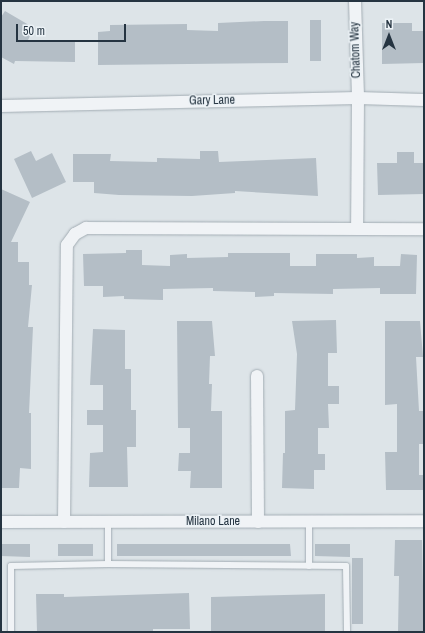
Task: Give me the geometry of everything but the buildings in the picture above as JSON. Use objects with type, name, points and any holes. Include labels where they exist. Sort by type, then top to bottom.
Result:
[{"type":"street","name":"Chatom Way","points":[[355,1],[358,98],[356,229]]},
{"type":"street","name":"Gary Lane","points":[[1,106],[358,98],[424,100]]},
{"type":"street","points":[[64,522],[67,245],[75,234],[86,228],[424,229]]},
{"type":"street","points":[[257,376],[258,522]]},
{"type":"street","name":"Milano Lane","points":[[1,522],[424,521]]},
{"type":"lane","points":[[108,522],[108,564]]},
{"type":"lane","points":[[309,522],[309,566]]},
{"type":"lane","points":[[11,632],[11,566],[108,564],[346,566],[347,632]]}]
